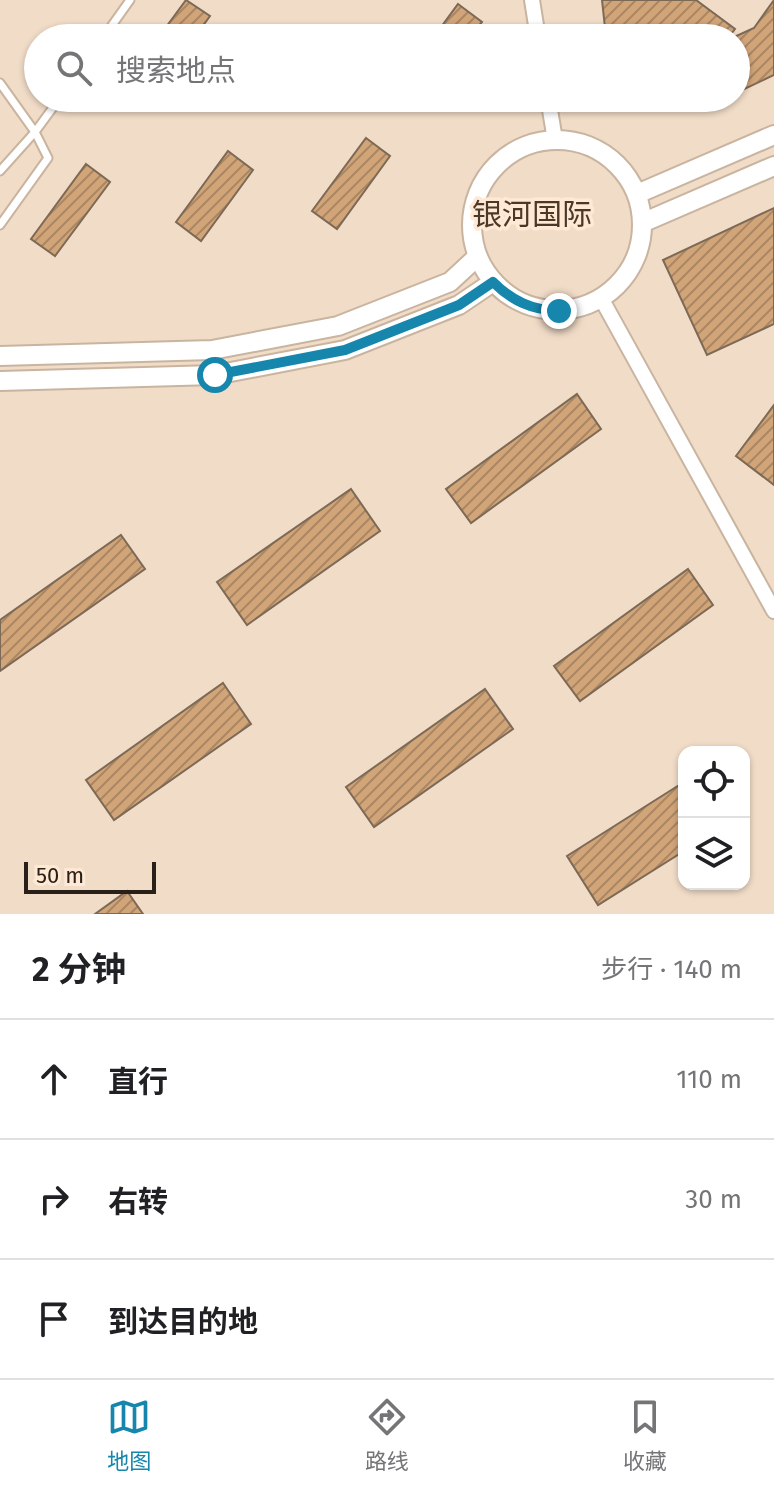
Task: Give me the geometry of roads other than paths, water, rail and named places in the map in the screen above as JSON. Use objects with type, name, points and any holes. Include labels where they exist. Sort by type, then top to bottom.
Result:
[{"type":"street","points":[[532,0],[536,24]]},
{"type":"street","points":[[550,112],[555,140]]},
{"type":"street","points":[[637,194],[774,135]]},
{"type":"street","points":[[540,141],[584,144],[611,158],[637,194],[642,238],[632,266],[614,289],[574,309],[544,310],[516,301],[493,282],[477,257],[471,228],[472,213],[490,172],[513,152],[540,141]]},
{"type":"street","points":[[642,223],[774,166]]},
{"type":"street","points":[[0,356],[212,350],[338,326],[450,282],[477,257]]},
{"type":"street","points":[[0,381],[215,375],[345,350],[459,305],[493,282]]},
{"type":"street","points":[[601,298],[774,611]]},
{"type":"lane","points":[[113,24],[130,0]]},
{"type":"lane","points":[[0,83],[35,132],[48,158],[0,225]]},
{"type":"lane","points":[[0,171],[50,112]]},
{"type":"district","name":"银河国际","points":[[532,215]]}]
